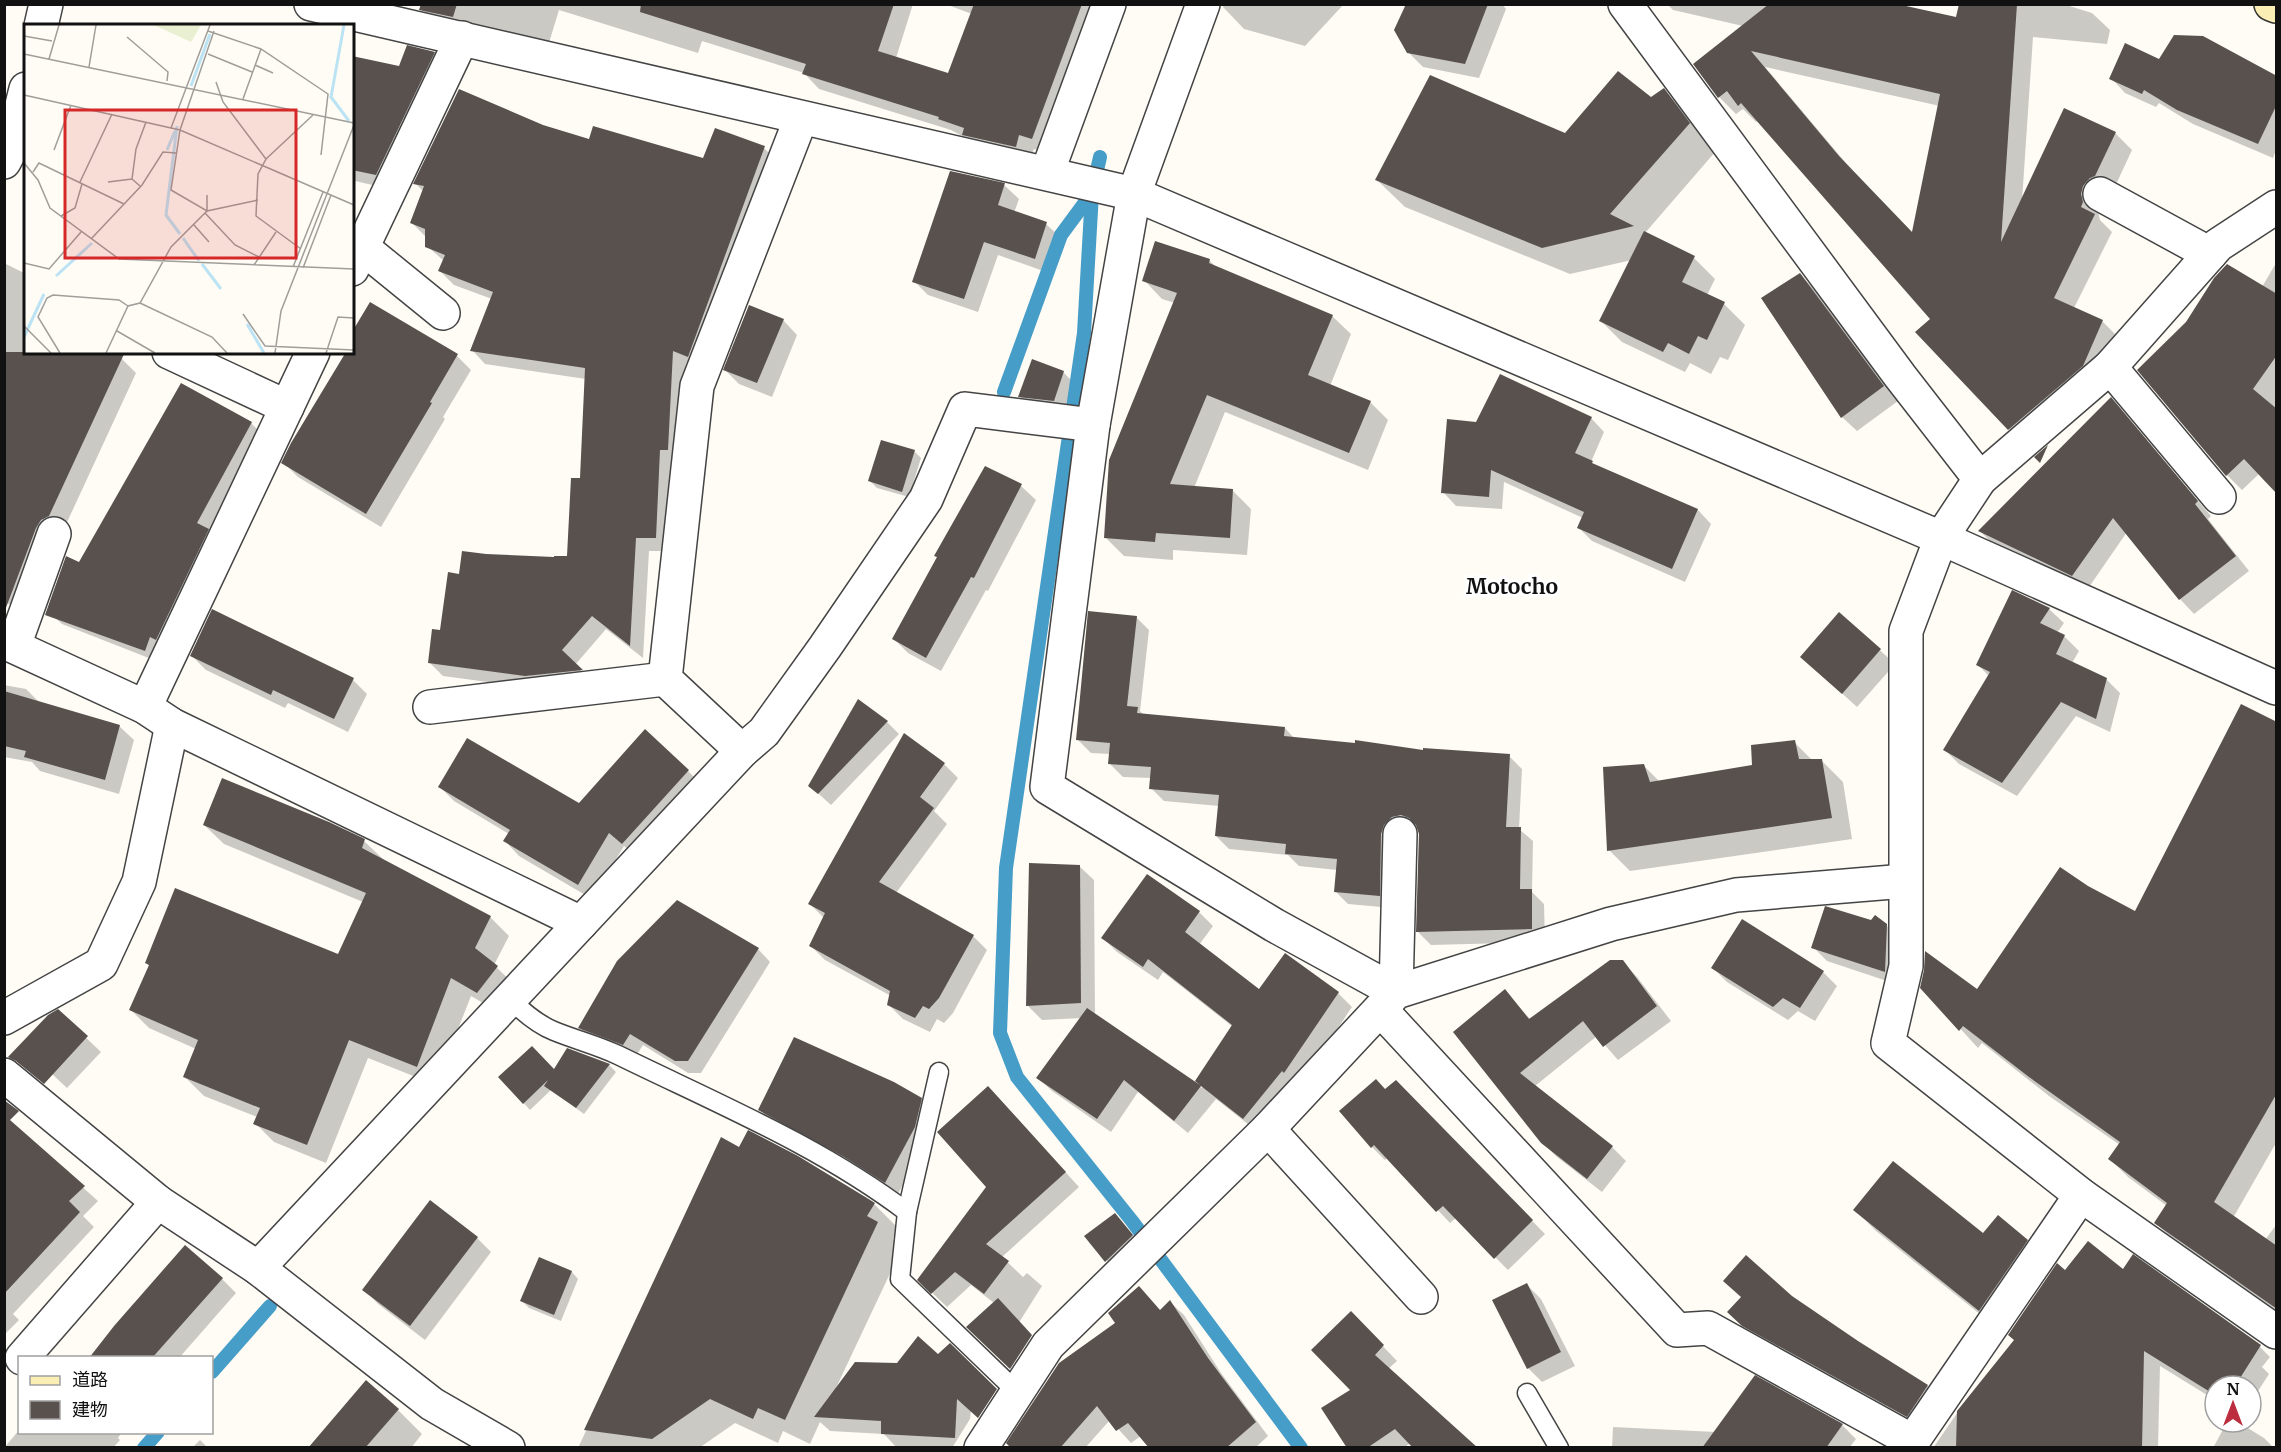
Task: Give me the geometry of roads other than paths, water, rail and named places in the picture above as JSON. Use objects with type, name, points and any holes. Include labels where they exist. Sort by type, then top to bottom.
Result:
[{"type":"street","points":[[41,24],[46,4]]},
{"type":"street","points":[[311,4],[1127,193],[1941,538],[2277,688]]},
{"type":"street","points":[[1051,174],[1109,4]]},
{"type":"street","points":[[1203,4],[1127,193],[1093,425],[1047,787],[1274,925],[1388,1001],[1677,1330],[1708,1328],[1910,1444],[2081,1195]]},
{"type":"street","points":[[1624,4],[1900,376],[1980,478]]},
{"type":"street","points":[[2271,4],[2277,6]]},
{"type":"street","points":[[443,313],[358,258],[462,38]]},
{"type":"street","points":[[4,162],[11,150],[24,96]]},
{"type":"street","points":[[665,679],[698,386],[801,118]]},
{"type":"street","points":[[2100,194],[2210,254]]},
{"type":"street","points":[[2277,207],[2217,245],[2110,367],[1980,478],[1941,538],[1906,632],[1906,966],[1888,1043],[2081,1195],[2277,1332]]},
{"type":"street","points":[[173,354],[287,407]]},
{"type":"street","points":[[145,706],[312,354]]},
{"type":"street","points":[[2110,367],[2219,496]]},
{"type":"street","points":[[263,1272],[515,1003],[581,923],[742,751],[764,732],[926,499],[965,409],[1093,425]]},
{"type":"street","points":[[54,534],[9,644],[145,706],[172,725],[581,923]]},
{"type":"street","points":[[430,706],[665,679],[742,751]]},
{"type":"street","points":[[4,1018],[101,964],[139,882],[172,725]]},
{"type":"street","points":[[1388,1001],[1400,834]]},
{"type":"street","points":[[981,1448],[1048,1345],[1268,1129],[1388,1001],[1611,924],[1736,895],[1905,881]]},
{"type":"street","points":[[4,1075],[158,1202],[263,1272],[432,1404],[508,1448]]},
{"type":"street","points":[[1268,1129],[1421,1297]]},
{"type":"street","points":[[24,1356],[158,1202]]},
{"type":"street","points":[[4,1377],[18,1362]]},
{"type":"lane","points":[[515,1003],[552,1030],[596,1044],[786,1138],[878,1190],[907,1212]]},
{"type":"lane","points":[[939,1072],[907,1212],[900,1279],[1017,1392]]},
{"type":"lane","points":[[1527,1393],[1559,1448]]},
{"type":"waterway","points":[[1100,157],[1092,193],[1084,333],[1006,868],[1000,1033],[1017,1077],[1132,1221],[1301,1448]]},
{"type":"waterway","points":[[1004,392],[1061,235],[1092,193]]},
{"type":"waterway","points":[[213,1371],[270,1306]]},
{"type":"waterway","points":[[144,1448],[156,1434]]},
{"type":"district","name":"Motocho","points":[[1512,586]]}]
